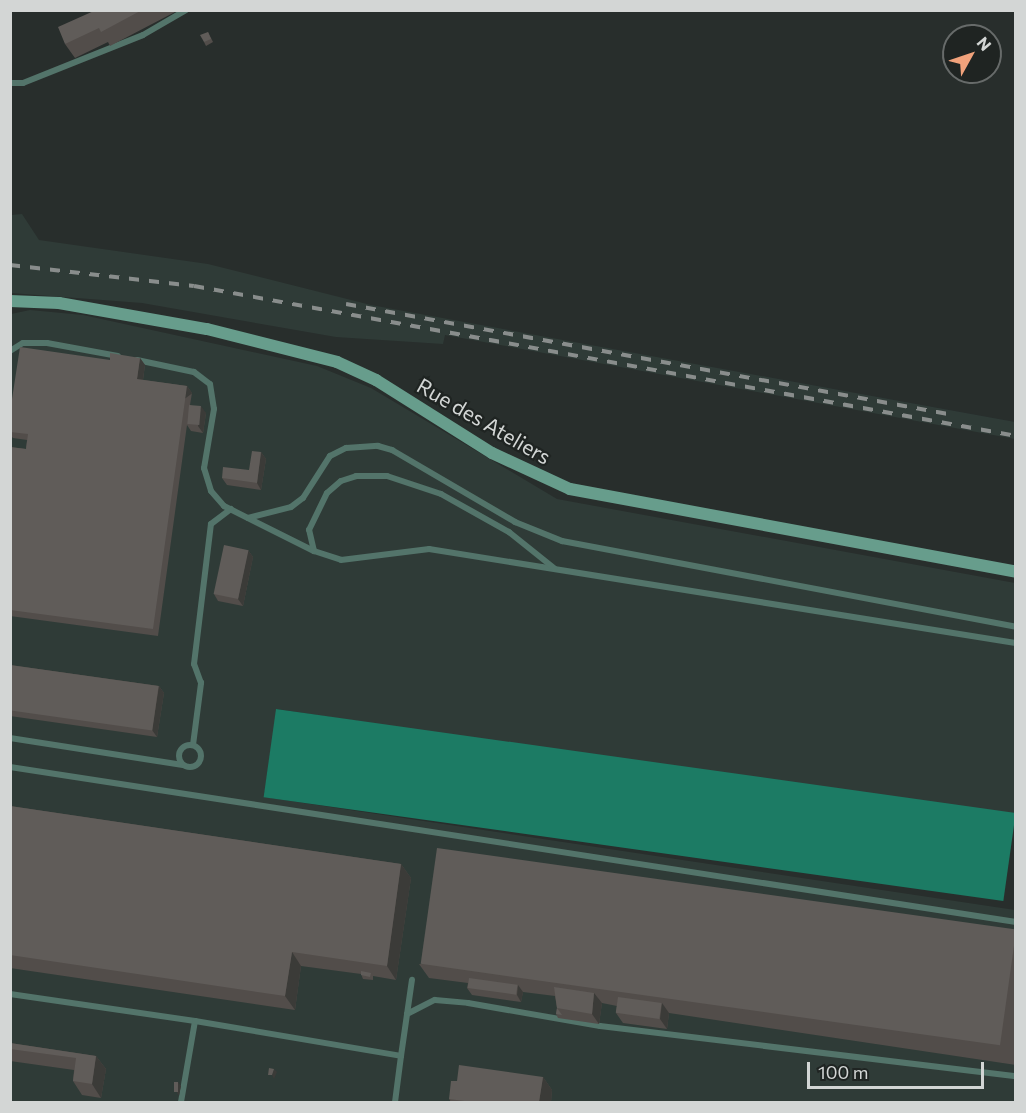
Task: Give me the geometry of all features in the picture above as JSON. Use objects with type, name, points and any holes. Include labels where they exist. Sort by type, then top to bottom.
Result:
[{"type":"street","name":"Rue des Ateliers","points":[[10,301],[59,303],[207,329],[337,362],[376,380],[492,453],[570,489],[1016,572]]},
{"type":"lane","points":[[10,83],[23,83],[143,36],[186,10]]},
{"type":"lane","points":[[10,351],[23,343],[47,343],[194,372],[210,384],[214,410],[204,468],[211,491],[231,509],[247,518],[314,551],[341,560],[429,549],[1016,643]]},
{"type":"lane","points":[[247,518],[291,507],[303,498],[330,456],[346,448],[378,446],[392,450],[515,522],[562,541],[1016,627]]},
{"type":"lane","points":[[314,551],[309,530],[327,493],[340,481],[356,476],[387,476],[441,494],[509,532],[555,568]]},
{"type":"lane","points":[[10,738],[194,767],[200,763],[202,756],[193,745],[201,683],[194,664],[211,524],[231,509]]},
{"type":"lane","points":[[183,765],[180,751],[193,745]]},
{"type":"lane","points":[[10,767],[1016,922]]},
{"type":"lane","points":[[395,1102],[412,980]]},
{"type":"lane","points":[[10,994],[195,1021],[400,1056]]},
{"type":"lane","points":[[407,1014],[435,1000],[446,1001],[600,1026],[1016,1076]]},
{"type":"lane","points":[[182,1102],[195,1021]]},
{"type":"shaded area","points":[[22,214],[39,240],[208,264],[371,305],[1015,422],[1015,439],[445,335],[443,344],[336,337],[142,303],[11,293],[11,215]]},
{"type":"shaded area","points":[[30,310],[83,315],[317,366],[371,388],[557,499],[1015,583],[1015,819],[277,709],[264,797],[1015,910],[1015,1102],[11,1102],[11,314]]},
{"type":"shaded area","points":[[276,709],[1016,813],[1003,901],[264,797]]},
{"type":"building","points":[[96,10],[142,10],[101,32],[99,28],[65,44],[58,27]]},
{"type":"building","points":[[208,32],[211,39],[204,42],[200,35]]},
{"type":"building","points":[[20,347],[110,360],[110,353],[140,358],[137,379],[187,386],[153,629],[10,610],[10,447],[26,449],[28,434],[10,432],[10,412]]},
{"type":"building","points":[[189,405],[201,406],[199,425],[187,424]]},
{"type":"building","points":[[252,451],[261,452],[257,483],[222,478],[223,467],[249,470]]},
{"type":"building","points":[[224,545],[248,550],[238,599],[214,594]]},
{"type":"building","points":[[10,665],[159,686],[152,730],[10,710]]},
{"type":"building","points":[[10,806],[401,864],[387,966],[292,952],[285,996],[10,955]]},
{"type":"building","points":[[437,848],[1016,929],[1000,1045],[421,964]]},
{"type":"building","points":[[361,971],[371,973],[370,977],[361,975]]},
{"type":"building","points":[[469,978],[518,985],[516,995],[468,988]]},
{"type":"building","points":[[554,987],[594,993],[592,1014],[557,1008]]},
{"type":"building","points":[[618,997],[662,1003],[659,1019],[616,1013]]},
{"type":"building","points":[[10,1043],[96,1056],[92,1084],[73,1081],[76,1058],[10,1049]]},
{"type":"building","points":[[459,1065],[543,1077],[539,1102],[472,1102],[449,1099],[451,1081],[457,1081]]},
{"type":"building","points":[[269,1068],[274,1069],[272,1075],[268,1075]]},
{"type":"building","points":[[174,1082],[178,1082],[178,1092],[174,1092]]},
{"type":"railway","points":[[10,265],[194,286],[1016,436]]},
{"type":"railway","points":[[346,304],[948,414]]}]
